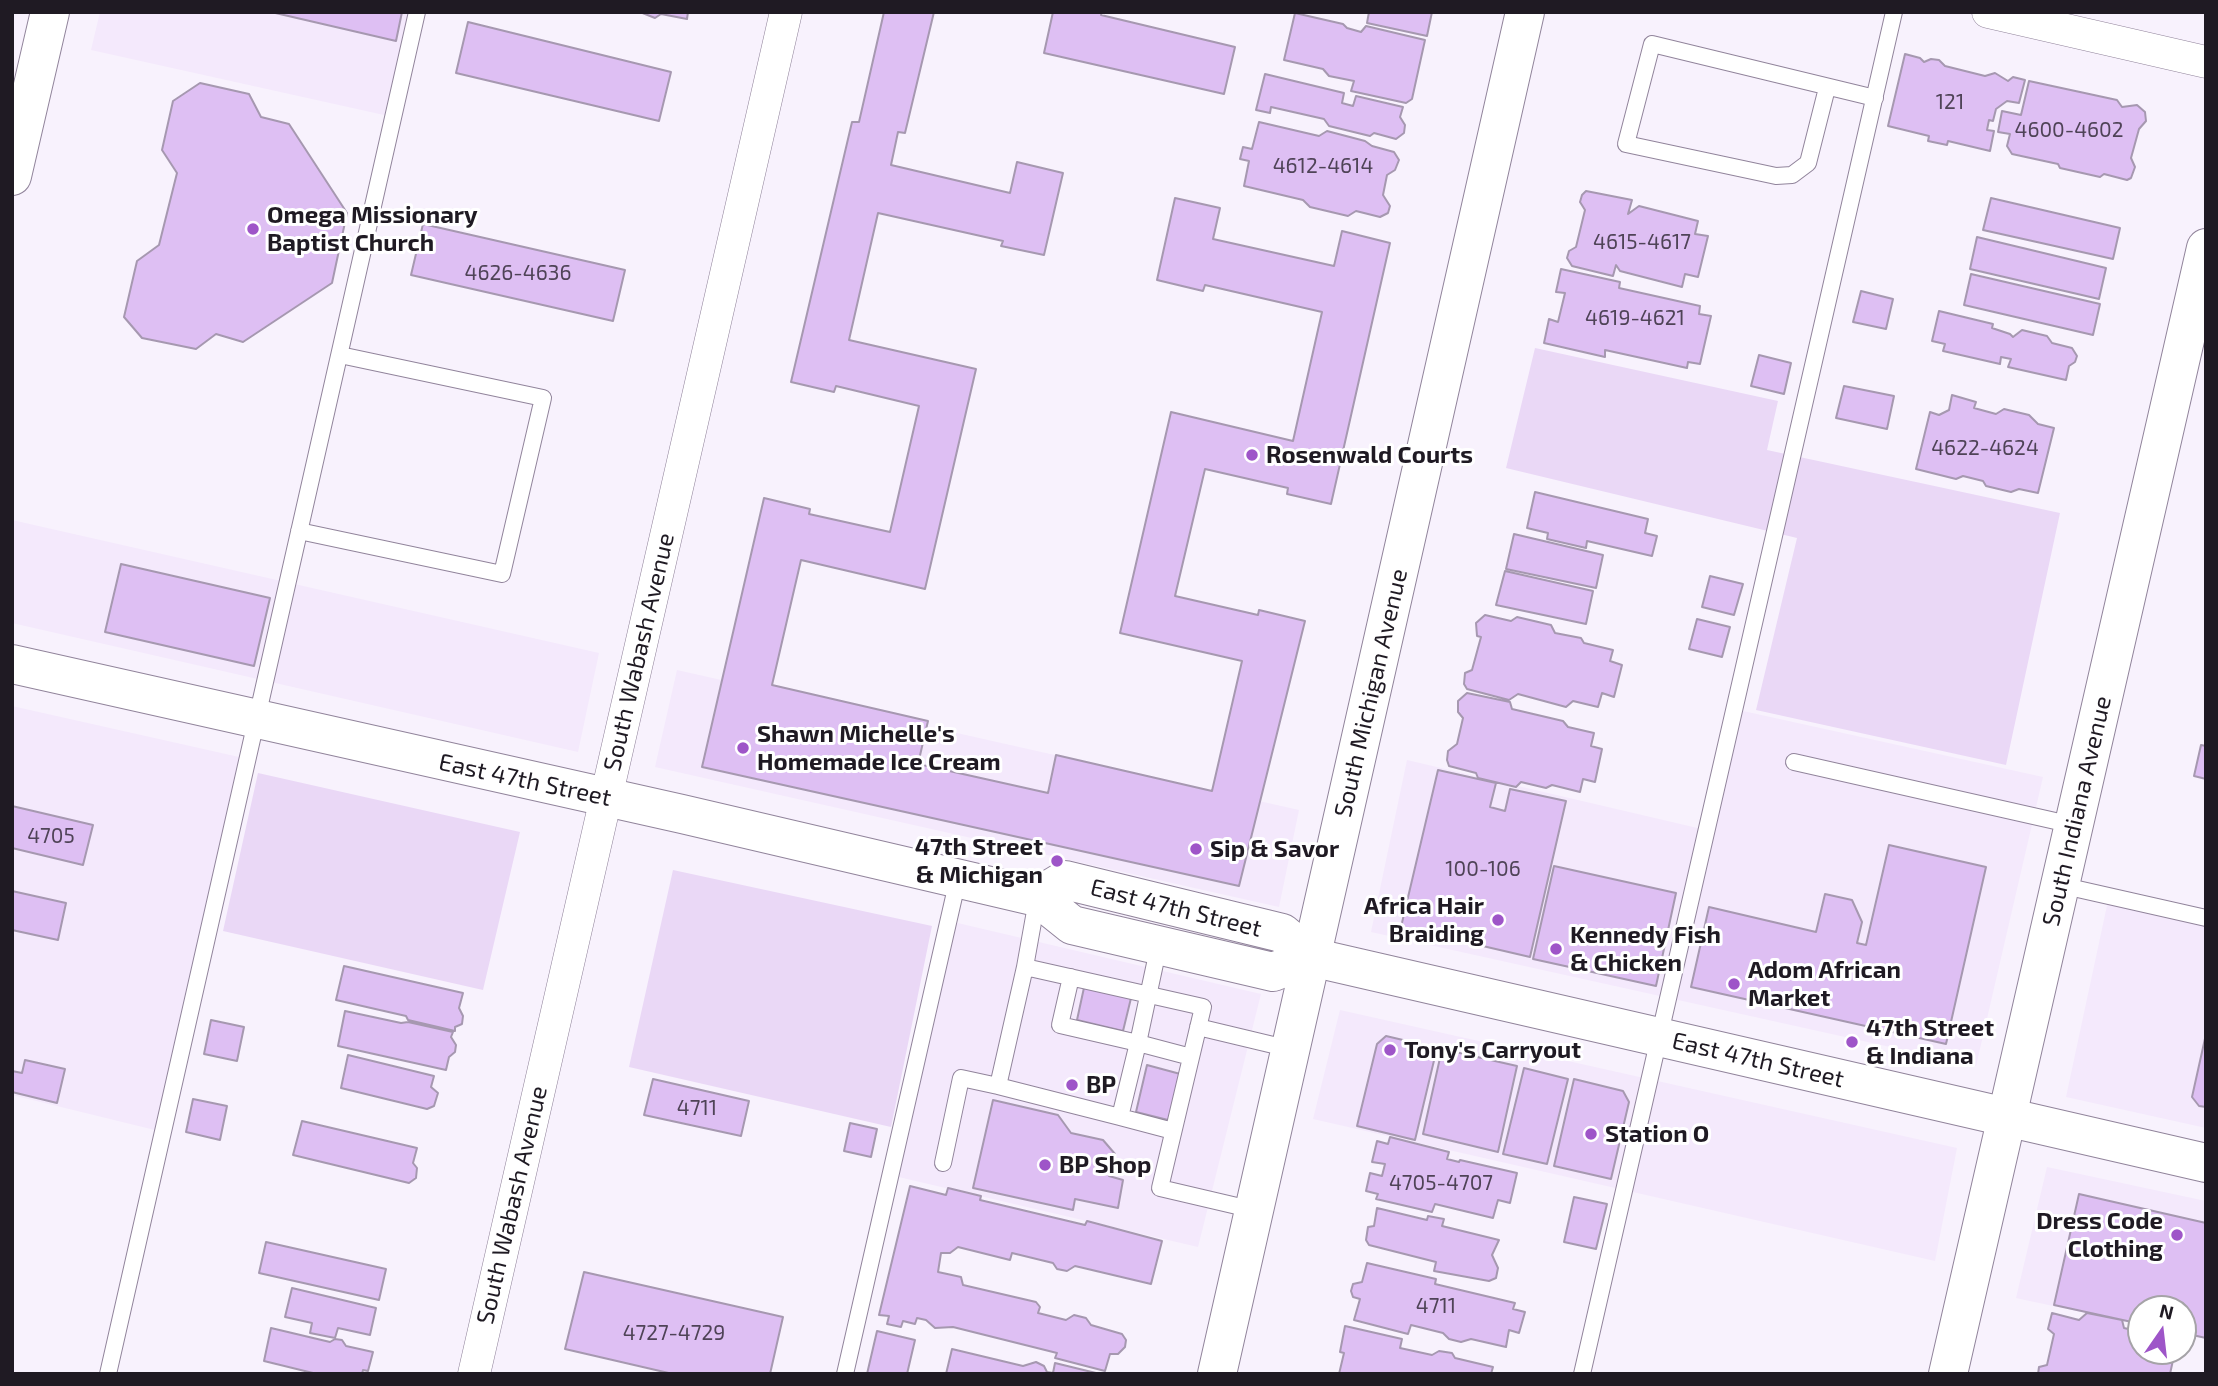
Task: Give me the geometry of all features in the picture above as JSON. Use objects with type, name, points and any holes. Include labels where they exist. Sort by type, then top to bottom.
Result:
[{"type":"main road","points":[[12,176],[50,12]]},
{"type":"main road","name":"South Michigan Avenue","points":[[1217,1374],[1525,12]]},
{"type":"main road","name":"South Indiana Avenue","points":[[1948,1374],[2206,248]]},
{"type":"main road","name":"East 47th Street","points":[[12,664],[1037,897],[1072,925],[1273,972],[1311,957]]},
{"type":"main road","name":"East 47th Street","points":[[1037,897],[1065,880],[1282,933],[1311,957],[2206,1163]]},
{"type":"street","name":"South Wabash Avenue","points":[[474,1374],[786,12]]},
{"type":"street","points":[[1989,12],[2206,62]]},
{"type":"lane","points":[[108,1374],[418,12]]},
{"type":"lane","points":[[1582,1374],[1894,12]]},
{"type":"lane","points":[[1827,88],[1808,163],[1792,175],[1776,176],[1626,144],[1652,44],[1875,98]]},
{"type":"lane","points":[[299,531],[502,574],[543,398],[340,355]]},
{"type":"lane","points":[[1794,762],[2073,825]]},
{"type":"lane","points":[[845,1374],[958,879]]},
{"type":"lane","points":[[2060,885],[2206,918]]},
{"type":"lane","points":[[998,1086],[1025,967],[1037,897]]},
{"type":"lane","points":[[1120,1117],[1159,945]]},
{"type":"lane","points":[[1025,967],[1203,1007],[1160,1188],[1254,1210]]},
{"type":"lane","points":[[1071,977],[1060,1025],[1191,1057]]},
{"type":"lane","points":[[1198,1027],[1290,1049]]},
{"type":"lane","points":[[943,1163],[961,1078],[1174,1130]]},
{"type":"shaded area","points":[[100,12],[417,12],[393,117],[91,50]]},
{"type":"shaded area","points":[[1535,348],[1778,401],[1767,450],[2060,513],[2006,765],[1756,710],[1797,538],[1506,468]]},
{"type":"shaded area","points":[[12,520],[599,653],[578,752],[12,623]]},
{"type":"shaded area","points":[[677,670],[1299,810],[1279,907],[655,767]]},
{"type":"shaded area","points":[[12,706],[248,759],[163,1132],[12,1095]]},
{"type":"shaded area","points":[[1734,709],[2043,777],[1976,1066],[1371,932],[1407,760],[1706,830]]},
{"type":"shaded area","points":[[258,773],[520,832],[483,990],[223,931]]},
{"type":"shaded area","points":[[673,870],[932,926],[891,1127],[629,1067]]},
{"type":"shaded area","points":[[2109,896],[2206,918],[2206,1128],[2066,1097]]},
{"type":"shaded area","points":[[949,921],[1261,994],[1198,1247],[890,1175]]},
{"type":"shaded area","points":[[1340,1010],[1957,1148],[1935,1261],[1313,1119]]},
{"type":"shaded area","points":[[2047,1167],[2206,1201],[2206,1339],[2197,1337],[2197,1295],[2127,1295],[2127,1322],[2016,1298]]},
{"type":"building","points":[[271,12],[402,12],[396,41]]},
{"type":"building","points":[[640,12],[688,12],[687,19],[661,14],[655,18]]},
{"type":"building","name":"Rosenwald Courts","points":[[884,12],[934,12],[905,133],[898,132],[891,165],[1010,193],[1017,162],[1063,173],[1044,255],[1001,246],[1003,241],[878,213],[849,340],[976,369],[925,589],[801,560],[772,685],[928,721],[918,764],[1048,793],[1056,755],[1212,791],[1242,661],[1120,633],[1171,412],[1293,441],[1322,312],[1205,285],[1203,291],[1157,280],[1175,198],[1220,208],[1213,239],[1334,266],[1342,231],[1390,243],[1331,504],[1287,494],[1288,488],[1205,469],[1175,596],[1258,615],[1259,610],[1305,621],[1239,886],[702,767],[764,498],[810,509],[809,514],[890,532],[919,406],[836,386],[834,392],[791,382],[852,122],[859,122]]},
{"type":"building","points":[[1053,12],[1102,12],[1101,15],[1235,47],[1224,94],[1044,53]]},
{"type":"building","points":[[1369,12],[1432,12],[1427,36],[1367,23]]},
{"type":"building","points":[[1295,13],[1343,24],[1361,32],[1366,26],[1425,40],[1412,99],[1406,103],[1351,91],[1354,81],[1329,76],[1323,69],[1284,60]]},
{"type":"building","points":[[468,22],[671,72],[659,121],[456,73]]},
{"type":"building","points":[[1905,54],[1920,58],[1924,62],[1939,60],[1945,66],[1985,76],[1995,73],[2008,81],[2013,77],[2025,80],[2019,103],[2007,101],[1996,109],[1993,121],[1989,120],[1987,130],[1994,131],[1990,151],[1948,141],[1947,145],[1928,141],[1929,136],[1888,126]]},
{"type":"building","points":[[1265,74],[1344,93],[1342,103],[1353,106],[1356,96],[1403,107],[1400,117],[1405,125],[1404,133],[1396,139],[1374,133],[1370,136],[1329,126],[1324,119],[1271,107],[1270,113],[1256,110]]},
{"type":"building","points":[[2029,81],[2117,100],[2122,107],[2137,105],[2145,112],[2146,121],[2139,129],[2131,158],[2135,167],[2131,178],[2127,180],[2104,174],[2100,177],[2012,154],[2007,146],[2010,134],[1998,132],[2002,111],[2021,115]]},
{"type":"building","name":"Omega Missionary Baptist Church","points":[[200,83],[249,94],[261,117],[289,124],[347,213],[332,283],[243,342],[216,334],[196,349],[142,338],[124,317],[137,261],[159,245],[177,173],[162,150],[173,101]]},
{"type":"building","points":[[1259,122],[1319,136],[1327,131],[1394,152],[1399,160],[1395,170],[1387,175],[1383,195],[1390,206],[1388,213],[1380,217],[1356,211],[1348,216],[1310,207],[1303,200],[1244,186],[1249,161],[1240,159],[1243,147],[1252,149]]},
{"type":"building","points":[[1586,191],[1632,200],[1628,214],[1639,206],[1698,221],[1695,234],[1708,236],[1698,277],[1685,274],[1682,287],[1620,271],[1616,265],[1613,276],[1572,266],[1567,258],[1569,251],[1576,247],[1585,210],[1580,202]]},
{"type":"building","points":[[1991,198],[2120,228],[2113,259],[1983,230]]},
{"type":"building","points":[[423,224],[625,270],[613,321],[411,275]]},
{"type":"building","points":[[1977,237],[2106,268],[2099,299],[1970,269]]},
{"type":"building","points":[[1561,269],[1620,282],[1619,288],[1700,306],[1699,314],[1711,316],[1700,364],[1688,362],[1687,368],[1605,350],[1605,357],[1544,343],[1549,319],[1558,322],[1565,293],[1556,292]]},
{"type":"building","points":[[1971,274],[2100,304],[2093,335],[1964,305]]},
{"type":"building","points":[[1861,291],[1893,299],[1886,329],[1853,322]]},
{"type":"building","points":[[1939,311],[1993,324],[1992,328],[2013,337],[2022,330],[2047,336],[2052,343],[2072,348],[2077,356],[2075,362],[2069,366],[2066,380],[2008,367],[2011,359],[2001,357],[2000,364],[1943,351],[1945,344],[1932,341]]},
{"type":"building","points":[[1759,355],[1791,363],[1784,394],[1751,386]]},
{"type":"building","points":[[1844,386],[1894,396],[1887,429],[1836,418]]},
{"type":"building","points":[[1952,395],[1976,402],[1974,408],[1996,414],[2004,409],[2029,415],[2038,424],[2054,428],[2038,493],[2019,489],[2011,492],[1986,486],[1983,481],[1963,476],[1956,479],[1916,469],[1930,412],[1939,415],[1949,410]]},
{"type":"building","points":[[1535,492],[1648,519],[1645,533],[1657,536],[1652,556],[1587,541],[1586,548],[1547,539],[1548,533],[1527,528]]},
{"type":"building","points":[[1514,534],[1603,555],[1596,588],[1506,569]]},
{"type":"building","points":[[121,564],[270,598],[254,666],[105,632]]},
{"type":"building","points":[[1505,571],[1593,591],[1586,624],[1496,605]]},
{"type":"building","points":[[1710,576],[1743,584],[1734,615],[1702,607]]},
{"type":"building","points":[[1485,615],[1511,621],[1517,617],[1551,625],[1555,633],[1581,638],[1584,643],[1613,650],[1610,661],[1622,665],[1614,697],[1602,693],[1598,707],[1573,701],[1566,707],[1518,694],[1509,700],[1467,689],[1464,684],[1465,673],[1472,670],[1481,637],[1477,636],[1476,623]]},
{"type":"building","points":[[1697,619],[1730,627],[1722,657],[1689,649]]},
{"type":"building","points":[[1467,693],[1510,702],[1512,709],[1563,721],[1568,727],[1594,733],[1591,746],[1602,749],[1595,782],[1583,779],[1580,792],[1552,785],[1546,788],[1521,782],[1516,787],[1478,778],[1476,773],[1449,766],[1448,751],[1457,744],[1463,718],[1458,712],[1458,701]]},
{"type":"building","points":[[2201,745],[2206,746],[2206,779],[2194,776]]},
{"type":"building","points":[[1438,770],[1496,783],[1490,807],[1505,811],[1510,789],[1566,801],[1530,957],[1401,927]]},
{"type":"building","points":[[12,806],[93,825],[83,865],[12,848]]},
{"type":"building","points":[[1889,845],[1986,867],[1946,1044],[1691,987],[1709,907],[1816,932],[1825,894],[1852,900],[1862,922],[1857,943],[1866,945]]},
{"type":"building","points":[[1554,866],[1676,893],[1656,986],[1533,959]]},
{"type":"building","points":[[12,891],[66,903],[58,940],[12,930]]},
{"type":"building","points":[[344,966],[463,993],[459,1008],[463,1016],[462,1024],[455,1027],[455,1031],[408,1020],[406,1016],[336,1000]]},
{"type":"building","points":[[1085,983],[1132,994],[1123,1031],[1077,1020]]},
{"type":"building","points":[[345,1011],[453,1032],[451,1037],[456,1045],[455,1052],[449,1057],[446,1070],[338,1046]]},
{"type":"building","points":[[211,1020],[244,1027],[237,1061],[204,1054]]},
{"type":"building","points":[[2206,1034],[2206,1107],[2199,1106],[2192,1097]]},
{"type":"building","points":[[1386,1036],[1437,1048],[1415,1140],[1357,1126],[1377,1044]]},
{"type":"building","points":[[1442,1049],[1517,1066],[1498,1152],[1423,1134]]},
{"type":"building","points":[[348,1055],[434,1076],[431,1087],[438,1093],[434,1106],[427,1109],[341,1088]]},
{"type":"building","points":[[25,1060],[65,1069],[57,1103],[12,1092],[12,1071],[22,1073]]},
{"type":"building","points":[[1147,1065],[1184,1075],[1172,1121],[1136,1112]]},
{"type":"building","points":[[1524,1068],[1568,1079],[1547,1164],[1503,1154]]},
{"type":"building","points":[[653,1079],[749,1101],[741,1136],[644,1115]]},
{"type":"building","name":"Station O","points":[[1574,1079],[1623,1091],[1629,1102],[1611,1179],[1554,1166]]},
{"type":"building","points":[[193,1099],[227,1106],[220,1140],[186,1132]]},
{"type":"building","name":"BP Shop","points":[[993,1100],[1058,1115],[1071,1133],[1103,1140],[1115,1154],[1109,1176],[1123,1180],[1118,1208],[1075,1199],[1073,1210],[973,1188]]},
{"type":"building","points":[[302,1121],[417,1148],[413,1163],[417,1168],[416,1178],[409,1183],[293,1155]]},
{"type":"building","points":[[850,1123],[877,1129],[871,1157],[844,1151]]},
{"type":"building","points":[[1390,1137],[1449,1152],[1447,1159],[1517,1173],[1510,1203],[1498,1200],[1493,1218],[1435,1204],[1432,1212],[1376,1199],[1378,1194],[1366,1191],[1370,1173],[1382,1176],[1385,1164],[1372,1162],[1377,1141],[1388,1144]]},
{"type":"building","points":[[910,1186],[946,1195],[948,1188],[981,1196],[980,1200],[1085,1225],[1087,1221],[1162,1241],[1151,1284],[1075,1266],[1067,1271],[1057,1269],[1053,1263],[1012,1253],[1010,1260],[958,1247],[950,1253],[941,1253],[938,1272],[961,1277],[963,1285],[1036,1302],[1040,1307],[1038,1313],[1066,1320],[1074,1315],[1086,1318],[1091,1325],[1122,1334],[1126,1340],[1125,1347],[1118,1354],[1110,1354],[1105,1371],[1055,1358],[1057,1353],[953,1327],[935,1328],[926,1320],[917,1318],[915,1324],[903,1321],[901,1327],[887,1324],[889,1316],[879,1315]]},
{"type":"building","points":[[2079,1194],[2206,1223],[2206,1338],[2197,1336],[2197,1295],[2127,1295],[2127,1321],[2054,1305]]},
{"type":"building","points":[[1574,1197],[1607,1204],[1596,1249],[1564,1242]]},
{"type":"building","points":[[1377,1208],[1427,1220],[1428,1216],[1444,1219],[1442,1226],[1499,1240],[1492,1255],[1498,1268],[1496,1278],[1489,1281],[1434,1271],[1436,1262],[1369,1245],[1366,1240],[1368,1227],[1374,1226]]},
{"type":"building","points":[[266,1242],[386,1269],[379,1300],[259,1273]]},
{"type":"building","points":[[1367,1263],[1436,1279],[1435,1284],[1515,1303],[1513,1309],[1525,1312],[1519,1333],[1509,1330],[1506,1347],[1471,1339],[1461,1342],[1449,1339],[1443,1333],[1411,1325],[1408,1334],[1354,1320],[1360,1299],[1353,1297],[1351,1291],[1353,1284],[1362,1282]]},
{"type":"building","points":[[584,1272],[783,1317],[770,1374],[673,1374],[565,1349]]},
{"type":"building","points":[[292,1288],[376,1308],[370,1335],[338,1328],[335,1338],[310,1333],[312,1323],[285,1317]]},
{"type":"building","points":[[2052,1313],[2079,1320],[2087,1313],[2122,1320],[2124,1328],[2127,1329],[2127,1365],[2172,1365],[2170,1374],[2038,1374],[2039,1367],[2047,1365],[2054,1334],[2048,1329]]},
{"type":"building","points":[[1345,1326],[1402,1339],[1400,1348],[1432,1355],[1439,1351],[1452,1353],[1455,1358],[1493,1367],[1491,1374],[1339,1374],[1344,1353],[1340,1352]]},
{"type":"building","points":[[271,1328],[330,1342],[335,1339],[342,1340],[346,1346],[373,1352],[368,1371],[363,1370],[362,1374],[317,1374],[264,1361]]},
{"type":"building","points":[[877,1331],[915,1340],[907,1374],[867,1374]]},
{"type":"building","points":[[952,1349],[1023,1366],[1036,1362],[1044,1366],[1047,1372],[1053,1373],[1055,1363],[1100,1374],[946,1374]]},
{"type":"place","name":"Omega Missionary Baptist Church","points":[[253,229]]},
{"type":"place","name":"Rosenwald Courts","points":[[1252,455]]},
{"type":"place","name":"Shawn Michelle's Homemade Ice Cream","points":[[743,748]]},
{"type":"place","name":"Sip & Savor","points":[[1196,849]]},
{"type":"place","name":"47th Street & Michigan","points":[[1057,861]]},
{"type":"place","name":"Africa Hair Braiding","points":[[1498,920]]},
{"type":"place","name":"Kennedy Fish & Chicken","points":[[1556,949]]},
{"type":"place","name":"Adom African Market","points":[[1734,984]]},
{"type":"place","name":"47th Street & Indiana","points":[[1852,1042]]},
{"type":"place","name":"Tony's Carryout","points":[[1390,1050]]},
{"type":"place","name":"BP","points":[[1072,1085]]},
{"type":"place","name":"Station O","points":[[1591,1134]]},
{"type":"place","name":"BP Shop","points":[[1045,1165]]},
{"type":"place","name":"Dress Code Clothing","points":[[2177,1235]]}]
